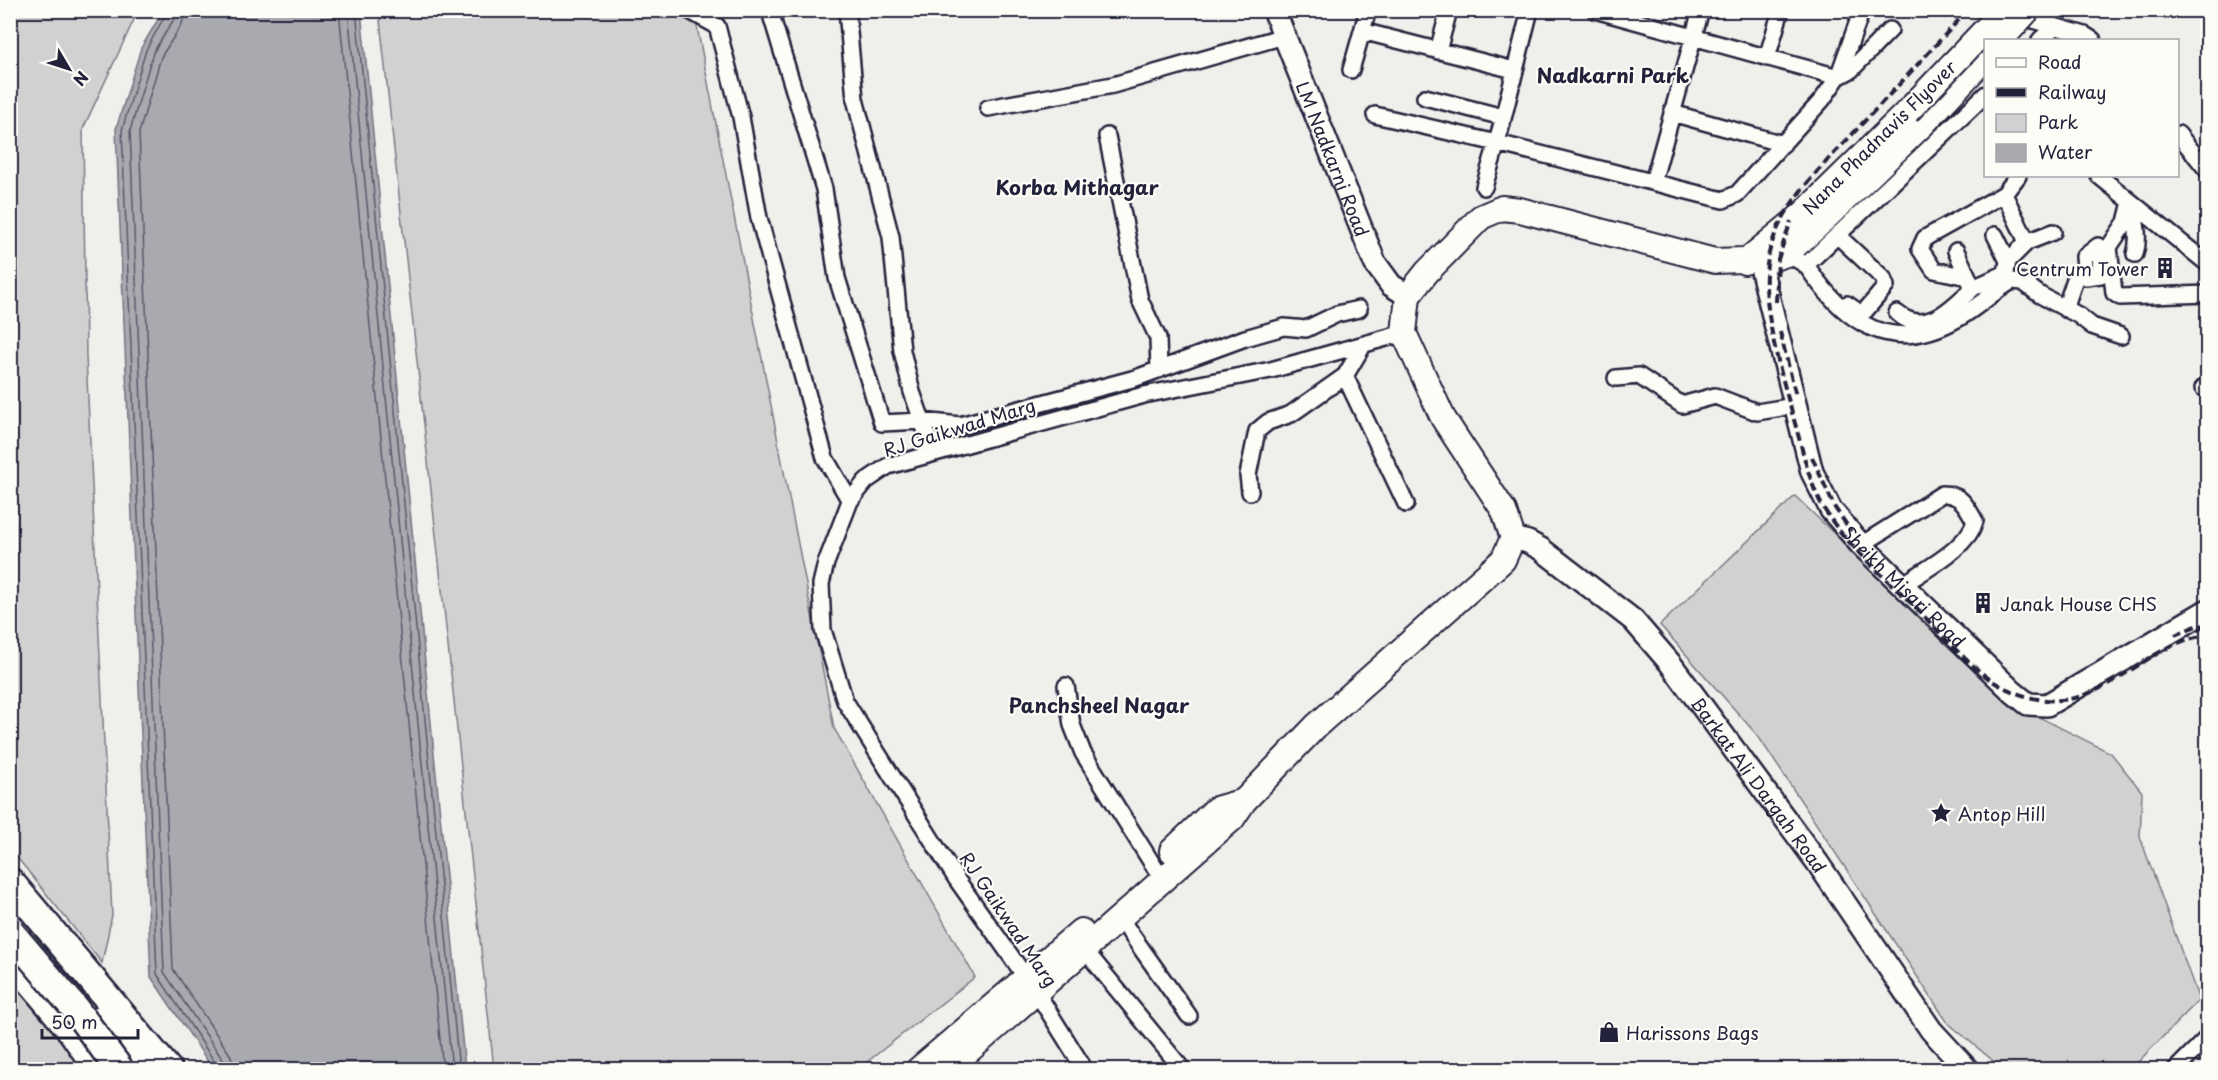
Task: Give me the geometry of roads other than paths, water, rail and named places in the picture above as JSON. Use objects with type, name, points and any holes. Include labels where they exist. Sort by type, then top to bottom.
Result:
[{"type":"highway","points":[[10,882],[168,1070]]},
{"type":"highway","points":[[10,903],[141,1070]]},
{"type":"highway","points":[[10,932],[72,1005],[120,1070]]},
{"type":"highway","points":[[10,957],[72,1031],[99,1070]]},
{"type":"main road","name":"LM Nadkarni Road","points":[[1274,10],[1375,262],[1391,285],[1408,296]]},
{"type":"main road","name":"Nana Phadnavis Flyover","points":[[1794,254],[1907,112],[2002,10]]},
{"type":"main road","points":[[2002,39],[2028,10]]},
{"type":"main road","name":"Nana Phadnavis Flyover","points":[[1818,226],[1923,123],[1984,59]]},
{"type":"main road","points":[[918,1070],[1084,949],[1232,819],[1244,801],[1316,726],[1503,560],[1513,538],[1504,511],[1443,418],[1404,333],[1408,296],[1427,272],[1481,217],[1502,208],[1520,210],[1715,261],[1794,254]]},
{"type":"main road","name":"Sheikh Misari Road","points":[[1754,258],[1816,484],[1831,510],[1861,545],[2028,704],[2047,705],[2208,610]]},
{"type":"main road","name":"Barkat Ali Dargah Road","points":[[1513,538],[1541,549],[1633,620],[1670,663],[1804,844],[1930,1030],[1968,1070]]},
{"type":"main road","points":[[946,1070],[1216,809],[1244,801]]},
{"type":"main road","points":[[10,892],[151,1070]]},
{"type":"main road","points":[[10,926],[37,959],[110,1070]]},
{"type":"street","points":[[688,10],[717,26],[741,117],[759,218],[825,458],[850,501]]},
{"type":"street","points":[[848,10],[855,99],[891,237],[902,351],[933,452]]},
{"type":"street","points":[[1351,70],[1368,10]]},
{"type":"street","points":[[1438,51],[1449,10]]},
{"type":"street","points":[[1484,187],[1530,10]]},
{"type":"street","points":[[1595,10],[1614,13],[1838,77],[1851,70],[1890,30]]},
{"type":"street","points":[[1653,183],[1701,10]]},
{"type":"street","points":[[1767,58],[1781,10]]},
{"type":"street","points":[[1374,115],[1497,143],[1719,199],[1730,199],[1822,100],[1838,77],[1862,10]]},
{"type":"street","points":[[2002,10],[2085,35],[2091,39]]},
{"type":"street","points":[[772,18],[824,189],[837,278],[882,423],[922,421],[960,425],[1159,370],[1245,338],[1284,327],[1306,329],[1337,314],[1359,309]]},
{"type":"street","points":[[2041,39],[2055,26]]},
{"type":"street","points":[[1362,31],[1514,70]]},
{"type":"street","points":[[988,108],[1113,86],[1284,36]]},
{"type":"street","points":[[1425,97],[1503,117]]},
{"type":"street","points":[[1794,254],[1856,311],[1866,311],[1884,290],[1885,281],[1818,226],[1984,98]]},
{"type":"street","points":[[1672,113],[1783,144]]},
{"type":"street","points":[[2179,135],[2208,171]]},
{"type":"street","points":[[1107,136],[1140,300],[1158,338],[1159,370]]},
{"type":"street","points":[[1971,283],[1934,270],[1922,255],[1920,243],[1925,237],[2004,194],[2017,177]]},
{"type":"street","points":[[2100,177],[2208,264]]},
{"type":"street","points":[[2004,194],[2027,242]]},
{"type":"street","points":[[2131,202],[2136,221],[2137,246],[2134,254]]},
{"type":"street","points":[[2131,202],[2126,222],[2109,247],[2114,293],[2120,297],[2208,294]]},
{"type":"street","points":[[1897,313],[1906,321],[1916,323],[1936,318],[1971,283],[2006,273],[2008,261],[2027,242],[2053,232]]},
{"type":"street","points":[[1995,235],[2008,261]]},
{"type":"street","points":[[1956,251],[1971,283]]},
{"type":"street","points":[[1794,254],[1820,287],[1846,312],[1875,331],[1899,335],[1939,328],[1961,316],[2012,281],[2023,282],[2040,296],[2092,326],[2121,336]]},
{"type":"street","points":[[2066,309],[2081,275]]},
{"type":"street","name":"RJ Gaikwad Marg","points":[[1084,1070],[1032,985],[957,880],[845,701],[824,630],[821,585],[826,563],[850,501],[866,481],[888,466],[933,452],[1143,395],[1271,370],[1404,333]]},
{"type":"street","points":[[1250,492],[1248,475],[1257,431],[1291,414],[1345,376],[1364,344]]},
{"type":"street","points":[[1345,376],[1406,504]]},
{"type":"street","points":[[1616,378],[1639,376],[1682,405],[1716,396],[1757,412],[1794,406]]},
{"type":"street","points":[[1861,545],[1942,494],[1953,494],[1962,500],[1975,521],[1972,532],[1964,543],[1903,585]]},
{"type":"street","points":[[1066,686],[1072,724],[1083,753],[1155,868]]},
{"type":"street","points":[[1119,917],[1189,1016]]},
{"type":"street","points":[[1084,949],[1182,1070]]},
{"type":"street","points":[[2175,1070],[2208,1036]]},
{"type":"water","points":[[163,11],[361,11],[465,1069],[213,1069],[151,977],[116,129],[141,48]]},
{"type":"railway","points":[[1968,10],[1810,179],[1789,208],[1771,245],[1766,281],[1770,323],[1812,482],[1826,512],[1856,549],[1972,665],[2004,688],[2038,699],[2062,700],[2084,695],[2105,686],[2164,650],[2185,640],[2208,635]]},
{"type":"railway","points":[[1776,302],[1778,259],[1791,221]]},
{"type":"railway","points":[[1780,332],[1796,396]]},
{"type":"railway","points":[[1812,457],[1835,508],[1851,531]]},
{"type":"railway","points":[[2175,635],[2196,626],[2208,625]]},
{"type":"place","name":"Centrum Tower","points":[[2165,268]]},
{"type":"place","name":"Janak House CHS","points":[[1983,603]]},
{"type":"place","name":"Antop Hill","points":[[1941,813]]},
{"type":"place","name":"Harissons Bags","points":[[1609,1032]]},
{"type":"district","name":"Nadkarni Park","points":[[1613,75]]},
{"type":"district","name":"Korba Mithagar","points":[[1077,187]]},
{"type":"district","name":"Panchsheel Nagar","points":[[1099,705]]}]
